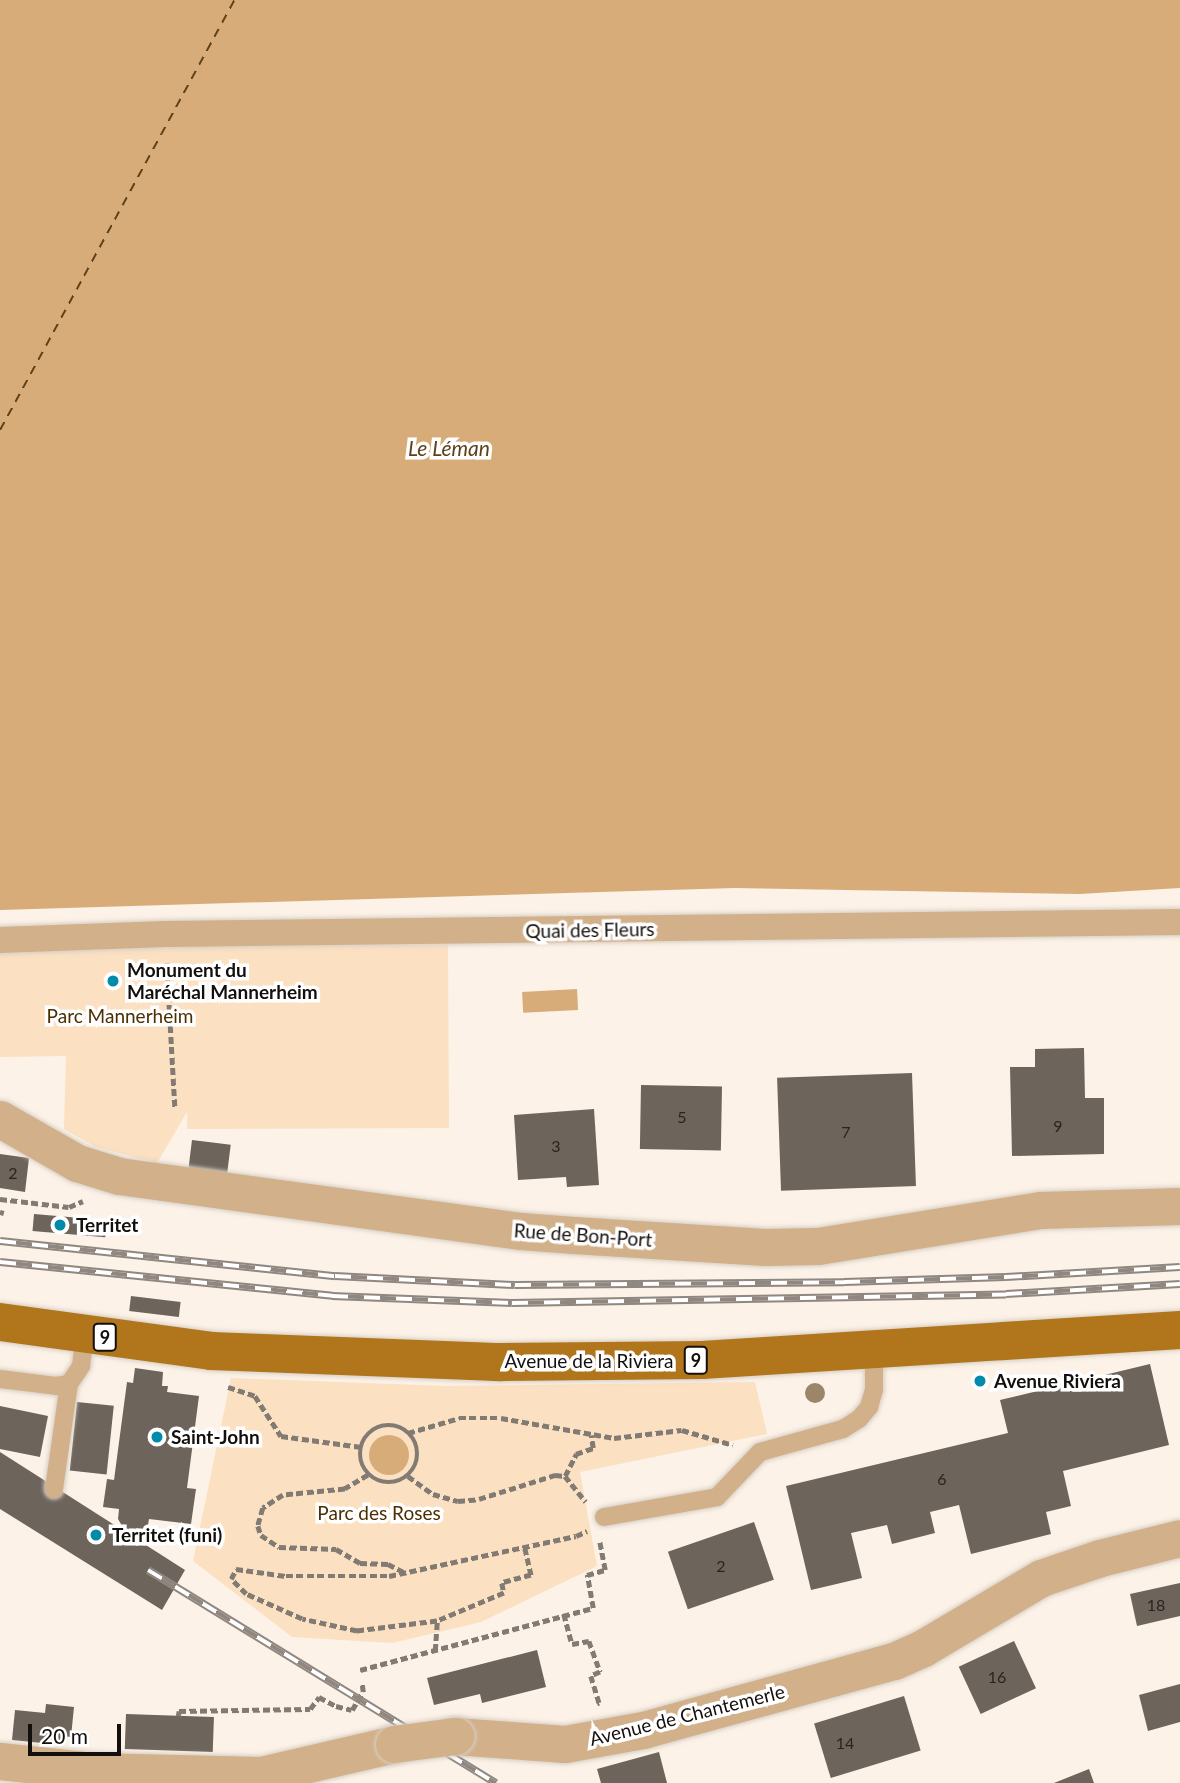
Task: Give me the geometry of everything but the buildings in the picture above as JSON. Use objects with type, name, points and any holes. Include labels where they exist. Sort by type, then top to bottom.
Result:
[{"type":"main road","name":"Avenue de la Riviera","points":[[0,1322],[211,1351],[502,1362],[702,1360],[1180,1330]]},
{"type":"street","name":"Quai des Fleurs","points":[[0,940],[165,934],[1180,922]]},
{"type":"street","name":"Rue de Bon-Port","points":[[0,1119],[77,1163],[119,1176],[521,1231],[573,1235],[765,1247],[818,1246],[1041,1210],[1180,1206]]},
{"type":"street","name":"Avenue de Chantemerle","points":[[0,1761],[93,1771],[261,1775],[394,1744],[455,1735],[565,1744],[643,1730],[894,1661],[923,1648],[1041,1578],[1100,1558],[1180,1538]]},
{"type":"lane","points":[[54,1489],[69,1384],[81,1366],[85,1334]]},
{"type":"lane","points":[[599,1522],[717,1496],[760,1452],[843,1429],[859,1419],[869,1407],[874,1390],[874,1350]]},
{"type":"lane","points":[[0,1379],[56,1386],[69,1384]]},
{"type":"path","points":[[165,934],[175,1107]]},
{"type":"path","points":[[211,1351],[229,1389],[255,1396],[281,1436],[360,1447]]},
{"type":"path","points":[[408,1433],[459,1418],[501,1418],[545,1423],[614,1438],[682,1430],[760,1452]]},
{"type":"path","points":[[380,1427],[400,1427],[408,1433],[417,1449],[414,1468],[408,1476],[392,1483],[383,1483],[368,1475],[362,1467],[360,1447],[371,1431],[380,1427]]},
{"type":"path","points":[[565,1476],[576,1454],[593,1448],[591,1435]]},
{"type":"path","points":[[368,1475],[345,1489],[283,1495],[272,1500],[263,1508],[258,1526],[261,1535],[279,1547],[336,1549],[359,1563],[388,1564],[405,1573]]},
{"type":"path","points":[[360,1670],[593,1608],[587,1575],[605,1570],[599,1522],[585,1497],[565,1476],[555,1475],[479,1499],[458,1501],[433,1494],[408,1476]]},
{"type":"path","points":[[525,1548],[531,1575],[502,1583],[505,1594],[437,1621],[357,1631],[302,1619],[246,1594],[231,1579],[236,1569],[286,1576],[389,1576],[576,1536],[599,1522]]},
{"type":"path","points":[[564,1614],[572,1644],[589,1641],[600,1672],[591,1676],[599,1703],[588,1708]]},
{"type":"path","points":[[435,1651],[437,1621]]},
{"type":"path","points":[[178,1716],[179,1712],[310,1709],[319,1697],[336,1706],[352,1710],[363,1692],[362,1684]]},
{"type":"green space","name":"Parc Mannerheim","points":[[448,945],[449,1128],[187,1129],[187,1112],[157,1163],[96,1147],[64,1129],[66,1056],[0,1057],[0,953],[187,946]]},
{"type":"green space","name":"Parc des Roses","points":[[231,1378],[445,1386],[755,1382],[767,1434],[580,1472],[597,1566],[481,1622],[392,1643],[292,1637],[193,1561]]},
{"type":"water","name":"Le Léman","points":[[0,0],[1180,0],[1180,888],[1080,894],[735,888],[0,910]]},
{"type":"water","points":[[577,989],[578,1010],[523,1013],[522,992]]},
{"type":"water","points":[[389,1435],[397,1436],[403,1441],[408,1447],[408,1463],[403,1469],[397,1474],[389,1475],[381,1474],[375,1469],[370,1463],[369,1455],[370,1447],[375,1441],[381,1436]]},
{"type":"ferry route","points":[[0,430],[234,0]]},
{"type":"railway","points":[[0,1241],[335,1276],[515,1285],[844,1282],[1006,1277],[1180,1267]]},
{"type":"railway","points":[[0,1262],[332,1296],[512,1303],[1006,1294],[1180,1284]]},
{"type":"railway","points":[[148,1570],[496,1783]]},
{"type":"place","name":"Monument du Maréchal Mannerheim","points":[[113,981]]},
{"type":"place","name":"Territet","points":[[60,1225]]},
{"type":"place","name":"Avenue Riviera","points":[[980,1381]]},
{"type":"place","name":"Saint-John","points":[[157,1437]]},
{"type":"place","name":"Territet (funi)","points":[[96,1535]]}]
